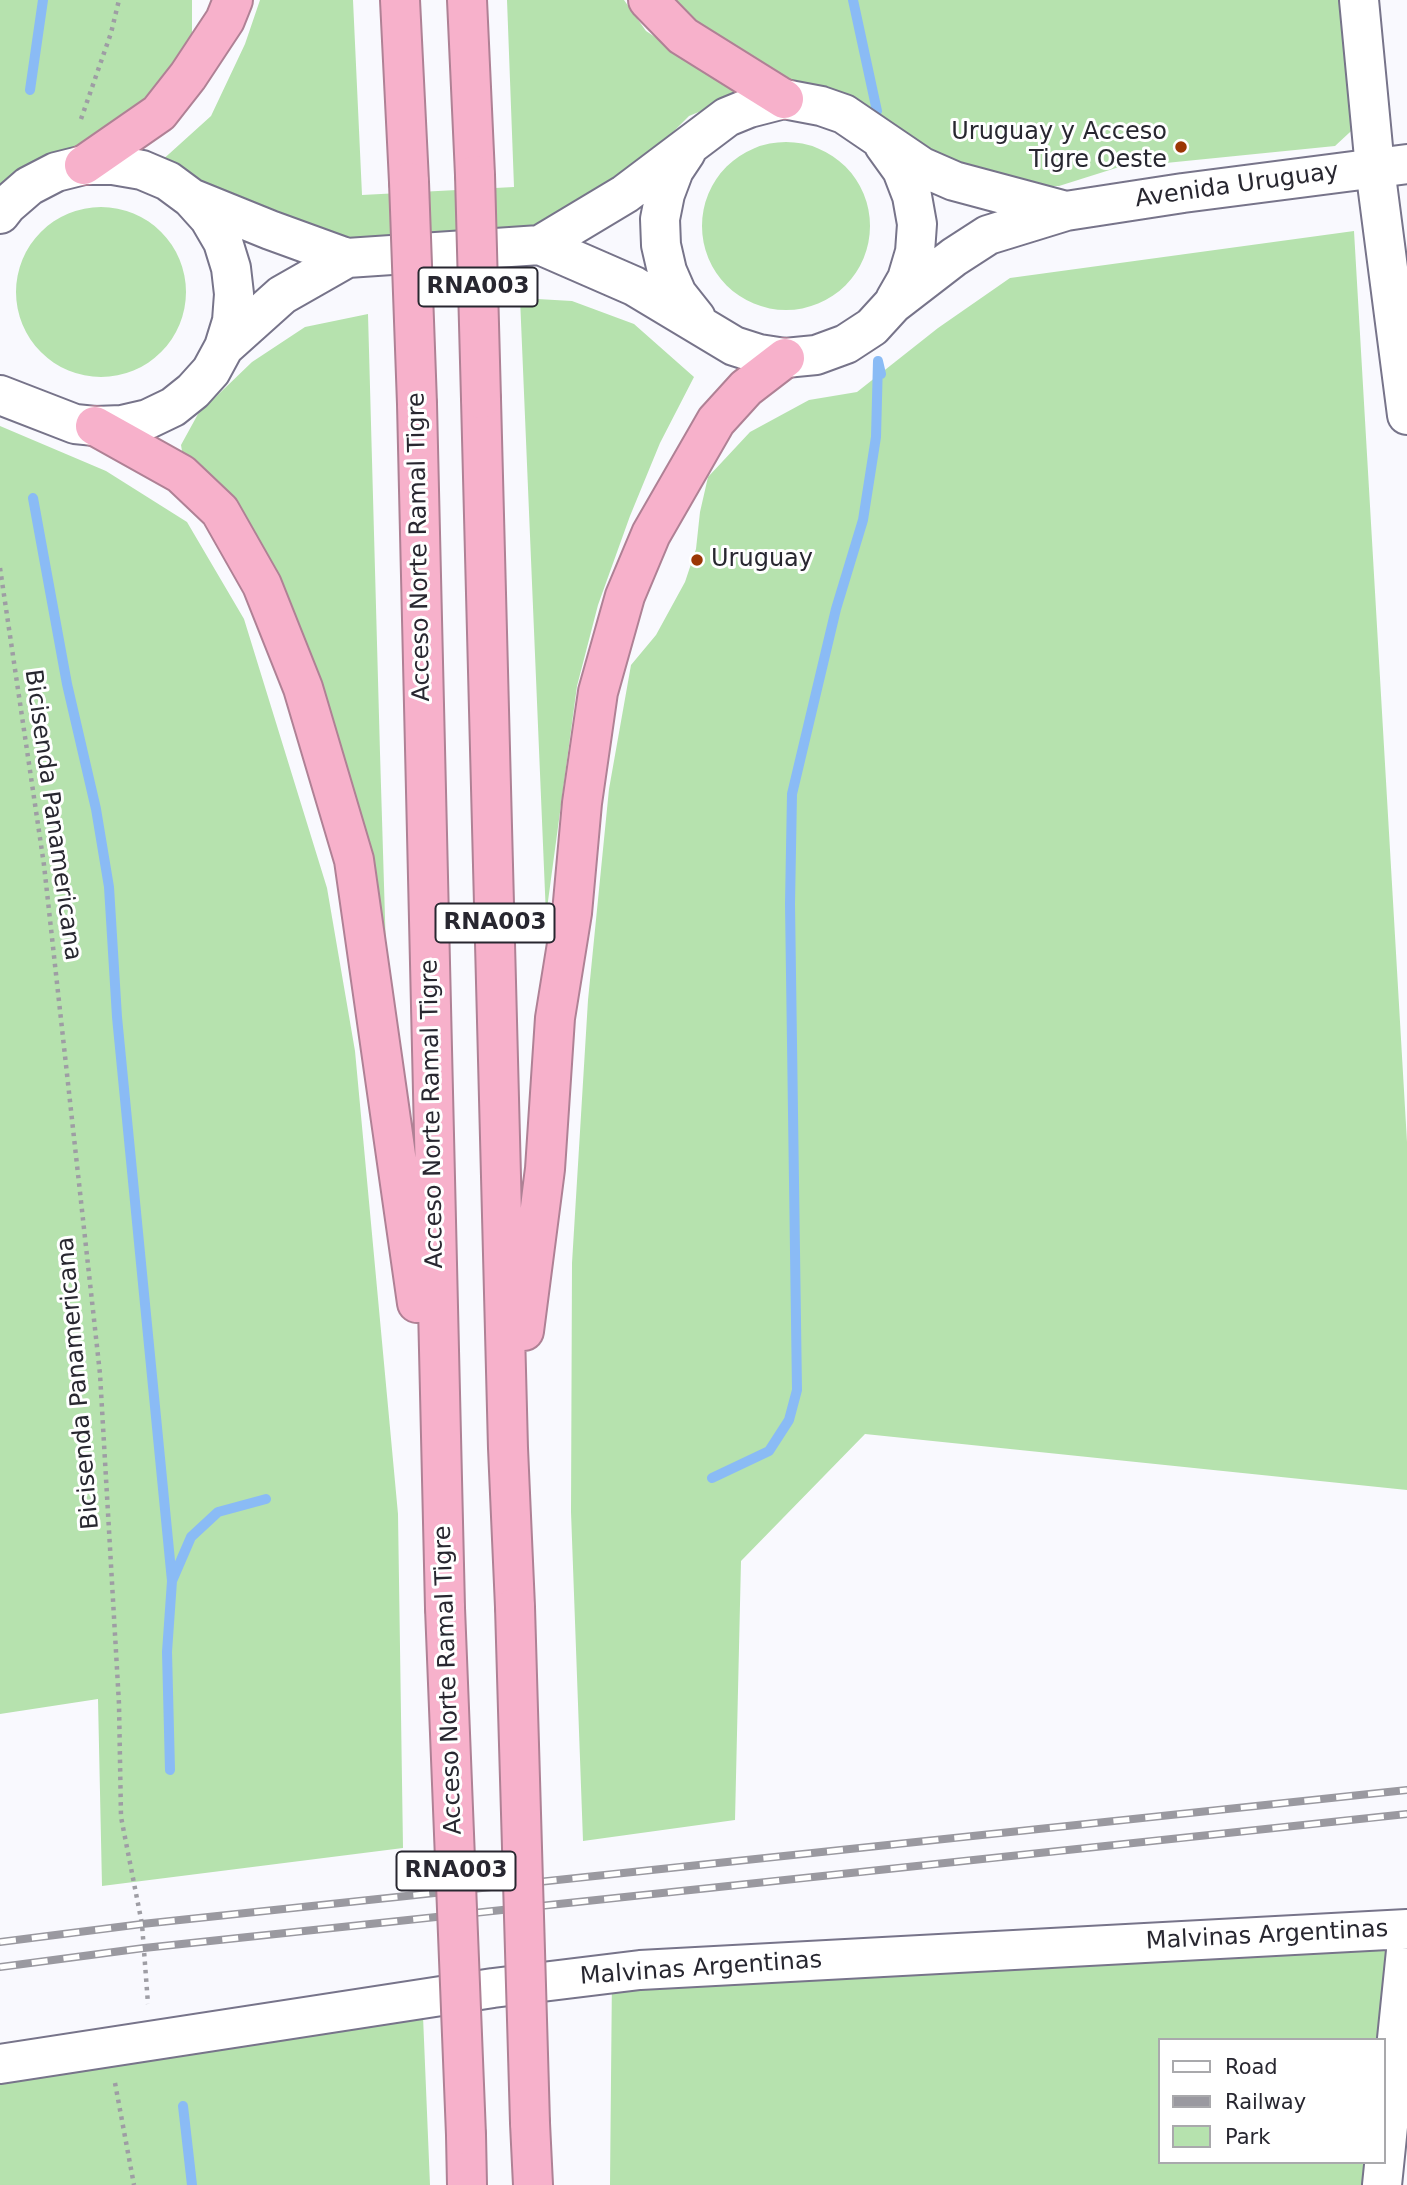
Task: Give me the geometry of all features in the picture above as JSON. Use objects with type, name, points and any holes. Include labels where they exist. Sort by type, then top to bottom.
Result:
[{"type":"highway","points":[[84,165],[159,113],[188,76],[225,20],[233,0]]},
{"type":"highway","name":"Acceso Norte Ramal Tigre","points":[[400,0],[417,404],[440,1450],[467,2185]]},
{"type":"highway","name":"RNA003","points":[[467,0],[475,175],[508,1448],[533,2185]]},
{"type":"highway","points":[[648,0],[683,36],[784,99]]},
{"type":"highway","points":[[508,1448],[545,1169],[555,1018],[572,913],[582,803],[598,692],[625,596],[651,534],[716,421],[746,388],[785,358]]},
{"type":"highway","points":[[95,426],[181,474],[220,512],[262,585],[303,688],[354,860],[398,1183],[440,1450]]},
{"type":"main road","points":[[1359,0],[1391,166],[1407,415]]},
{"type":"main road","name":"Avenida Uruguay","points":[[191,198],[347,258],[540,245],[625,194],[727,117],[784,99],[821,106],[844,114],[922,167],[954,181],[1066,211]]},
{"type":"main road","name":"Avenida Uruguay","points":[[865,127],[886,147],[902,170],[912,196],[915,214],[915,252],[907,279],[893,304]]},
{"type":"main road","name":"Avenida Uruguay","points":[[707,130],[689,148],[674,170],[665,194],[661,232],[667,271],[677,294],[693,315],[712,333]]},
{"type":"main road","name":"Avenida Uruguay","points":[[0,214],[29,186],[56,172],[84,165],[113,164],[142,170],[168,181],[191,198],[209,218],[223,242],[231,268],[234,294],[232,321],[224,347],[211,370],[194,391],[173,407],[148,419],[122,425],[75,424],[0,395]]},
{"type":"main road","name":"Avenida Uruguay","points":[[540,245],[634,286],[734,346],[785,358],[816,355],[846,344],[872,327],[893,304],[954,257],[988,235],[1066,211],[1391,166]]},
{"type":"main road","name":"Avenida Uruguay","points":[[224,347],[282,295],[347,258]]},
{"type":"main road","name":"Avenida Uruguay","points":[[0,377],[13,392],[37,409]]},
{"type":"main road","name":"Malvinas Argentinas","points":[[0,2064],[493,1988],[640,1970],[1407,1929]]},
{"type":"main road","points":[[1386,2146],[1407,1941]]},
{"type":"main road","points":[[1382,2185],[1384,2164]]},
{"type":"path","points":[[80,122],[111,33],[119,0]]},
{"type":"path","name":"Bicisenda Panamericana","points":[[0,568],[44,865],[100,1374],[119,1704],[121,1817],[142,1924],[149,2018],[114,2076],[134,2185]]},
{"type":"green space","points":[[0,0],[192,0],[192,45],[134,121],[0,191]]},
{"type":"green space","points":[[260,0],[353,0],[362,195],[514,187],[507,0],[624,0],[646,31],[742,94],[689,116],[666,139],[627,168],[524,232],[349,246],[159,163],[211,116],[245,44]]},
{"type":"green space","points":[[664,0],[1352,0],[1363,120],[1335,146],[1116,168],[1059,186],[1012,186],[785,87]]},
{"type":"green space","points":[[786,142],[818,149],[845,167],[863,194],[870,226],[863,258],[845,285],[818,303],[786,310],[754,303],[727,285],[709,258],[702,226],[709,194],[727,167],[754,149]]},
{"type":"green space","points":[[101,207],[133,214],[148,221],[161,232],[172,245],[179,260],[186,292],[179,324],[172,339],[161,352],[148,363],[133,370],[101,377],[69,370],[54,363],[41,352],[30,339],[23,324],[16,292],[23,260],[30,245],[41,232],[54,221],[69,214]]},
{"type":"green space","points":[[1354,231],[1407,1142],[1407,1490],[865,1434],[741,1561],[735,1820],[583,1841],[571,1512],[572,1263],[588,1000],[609,789],[631,665],[656,635],[685,582],[696,549],[700,512],[708,477],[750,432],[809,400],[857,392],[938,328],[1010,278]]},
{"type":"green space","points":[[520,298],[572,301],[634,324],[694,377],[660,443],[598,605],[577,686],[546,916]]},
{"type":"green space","points":[[368,314],[389,1050],[345,802],[184,463],[181,445],[198,414],[252,362],[305,327]]},
{"type":"green space","points":[[0,426],[106,471],[187,522],[244,619],[327,888],[355,1051],[398,1514],[403,1848],[102,1886],[98,1699],[0,1714]]},
{"type":"green space","points":[[1407,1945],[1384,2038],[1158,2038],[1158,2164],[1384,2164],[1382,2185],[610,2185],[612,1974]]},
{"type":"green space","points":[[423,2016],[430,2185],[0,2185],[0,2079]]},
{"type":"waterway","points":[[30,90],[43,0]]},
{"type":"waterway","points":[[853,0],[877,111]]},
{"type":"waterway","points":[[712,1478],[769,1451],[789,1420],[797,1390],[790,904],[792,794],[836,609],[863,520],[876,437],[878,361],[881,374]]},
{"type":"waterway","points":[[33,498],[67,684],[96,809],[109,887],[117,1017],[172,1581]]},
{"type":"waterway","points":[[170,1770],[167,1652],[172,1581],[191,1537],[218,1512],[266,1499]]},
{"type":"waterway","points":[[183,2106],[192,2185]]},
{"type":"railway","points":[[0,1942],[142,1924],[1407,1790]]},
{"type":"railway","points":[[0,1967],[144,1948],[1407,1814]]},
{"type":"place","name":"Uruguay y Acceso Tigre Oeste","points":[[1181,147]]},
{"type":"place","name":"Uruguay","points":[[697,560]]}]
